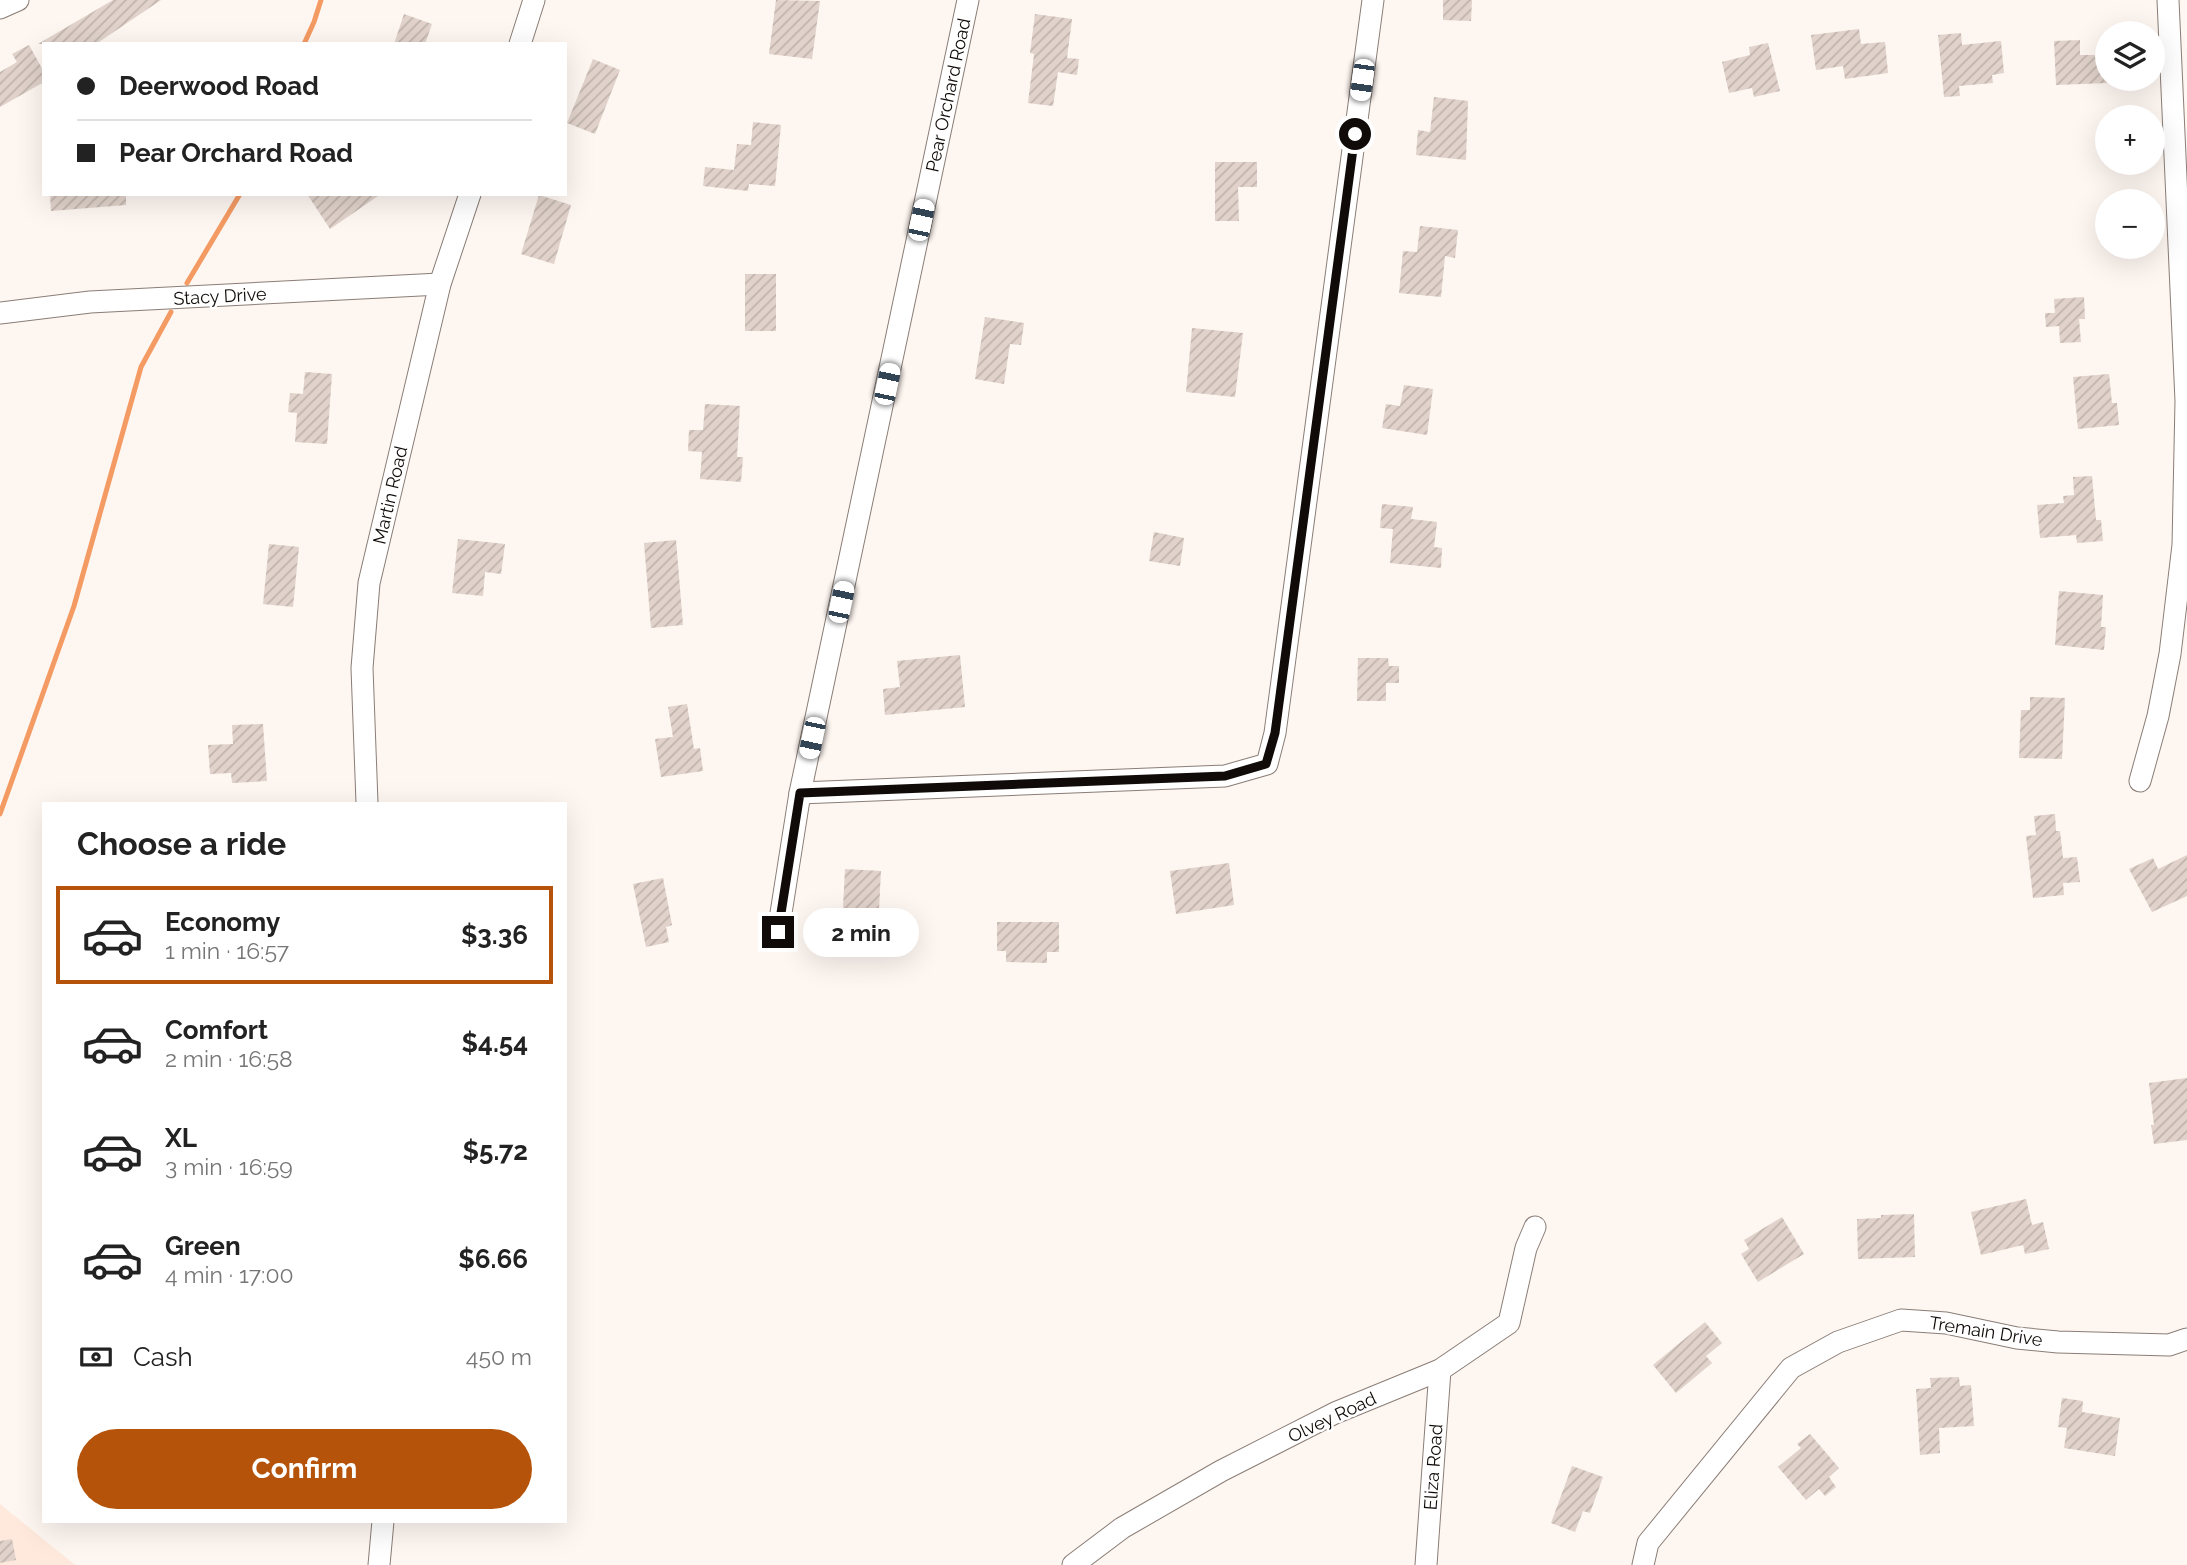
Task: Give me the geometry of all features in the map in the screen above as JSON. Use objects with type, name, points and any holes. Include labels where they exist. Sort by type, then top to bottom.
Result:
[{"type":"street","points":[[0,8],[18,0]]},
{"type":"street","points":[[521,42],[534,0]]},
{"type":"street","name":"Pear Orchard Road","points":[[778,932],[800,793],[968,0]]},
{"type":"street","points":[[800,793],[1225,776],[1266,764],[1275,733],[1373,0]]},
{"type":"street","points":[[2140,781],[2158,716],[2170,654],[2183,545],[2186,401],[2183,279],[2168,0]]},
{"type":"street","name":"Martin Road","points":[[367,802],[362,668],[369,583],[440,284],[469,196]]},
{"type":"street","name":"Stacy Drive","points":[[0,313],[90,302],[440,284]]},
{"type":"street","name":"Olvey Road","points":[[1073,1565],[1122,1528],[1221,1471],[1335,1413],[1440,1370],[1508,1323],[1535,1227]]},
{"type":"street","name":"Tremain Drive","points":[[1643,1565],[1648,1543],[1791,1368],[1838,1342],[1901,1320],[1946,1323],[2017,1338],[2058,1342],[2169,1345],[2187,1339]]},
{"type":"street","name":"Eliza Road","points":[[1426,1565],[1440,1370]]},
{"type":"street","points":[[379,1565],[383,1523]]},
{"type":"shaded area","points":[[0,1504],[75,1565],[0,1565]]},
{"type":"building","points":[[113,0],[161,0],[99,42],[38,44]]},
{"type":"building","points":[[776,0],[820,1],[812,59],[769,54]]},
{"type":"building","points":[[1443,0],[1472,0],[1471,21],[1443,20]]},
{"type":"building","points":[[404,14],[432,24],[426,42],[395,42]]},
{"type":"building","points":[[1035,14],[1072,19],[1067,58],[1079,59],[1077,75],[1058,72],[1053,106],[1028,103],[1034,54],[1030,53]]},
{"type":"building","points":[[1859,29],[1861,44],[1885,42],[1888,73],[1845,79],[1843,66],[1816,70],[1811,35]]},
{"type":"building","points":[[1961,33],[1962,45],[2001,41],[2004,73],[1992,75],[1993,83],[1959,86],[1960,96],[1944,97],[1938,35]]},
{"type":"building","points":[[2080,40],[2080,55],[2095,55],[2095,83],[2056,85],[2054,41]]},
{"type":"building","points":[[1768,43],[1780,91],[1754,97],[1752,88],[1729,93],[1722,62],[1750,55],[1749,47]]},
{"type":"building","points":[[29,45],[42,68],[42,83],[0,107],[0,72],[17,62],[12,54]]},
{"type":"building","points":[[593,59],[620,70],[595,134],[567,123]]},
{"type":"building","points":[[1434,97],[1468,101],[1466,160],[1416,155],[1418,130],[1430,132]]},
{"type":"building","points":[[753,122],[781,125],[775,186],[749,184],[748,191],[703,186],[705,167],[734,170],[737,144],[751,145]]},
{"type":"building","points":[[1215,162],[1257,162],[1257,187],[1238,187],[1239,221],[1215,221]]},
{"type":"building","points":[[50,196],[126,196],[126,205],[51,211]]},
{"type":"building","points":[[308,196],[378,196],[330,229]]},
{"type":"building","points":[[539,196],[571,205],[554,264],[521,254]]},
{"type":"building","points":[[1420,226],[1458,230],[1455,258],[1445,256],[1441,297],[1399,293],[1403,251],[1417,252]]},
{"type":"building","points":[[745,274],[776,274],[776,331],[745,331]]},
{"type":"building","points":[[2084,297],[2085,319],[2079,319],[2081,342],[2060,343],[2059,326],[2046,327],[2045,313],[2055,313],[2054,299]]},
{"type":"building","points":[[985,317],[1024,323],[1021,345],[1010,344],[1004,384],[975,379]]},
{"type":"building","points":[[1192,328],[1243,333],[1235,397],[1186,392]]},
{"type":"building","points":[[305,372],[332,374],[327,444],[295,442],[297,413],[288,412],[290,393],[303,394]]},
{"type":"building","points":[[2109,374],[2112,403],[2117,403],[2119,425],[2078,429],[2073,377]]},
{"type":"building","points":[[1404,385],[1433,389],[1427,435],[1382,428],[1386,404],[1400,406]]},
{"type":"building","points":[[705,404],[740,406],[737,457],[743,457],[741,482],[700,479],[702,452],[688,451],[689,430],[703,430]]},
{"type":"building","points":[[2092,476],[2096,520],[2101,520],[2103,541],[2077,543],[2076,535],[2040,538],[2037,505],[2064,503],[2063,496],[2074,495],[2073,477]]},
{"type":"building","points":[[1382,504],[1413,507],[1411,519],[1437,522],[1434,547],[1442,548],[1441,568],[1390,563],[1393,529],[1380,528]]},
{"type":"building","points":[[1154,532],[1184,538],[1180,566],[1149,561]]},
{"type":"building","points":[[458,539],[505,544],[501,574],[485,572],[483,596],[452,593]]},
{"type":"building","points":[[676,540],[683,625],[651,628],[644,543]]},
{"type":"building","points":[[269,544],[299,547],[293,607],[263,604]]},
{"type":"building","points":[[2059,591],[2103,595],[2101,627],[2106,627],[2104,650],[2055,645]]},
{"type":"building","points":[[960,655],[965,707],[885,715],[883,689],[900,687],[897,661]]},
{"type":"building","points":[[1358,658],[1388,658],[1389,666],[1399,666],[1399,683],[1386,683],[1386,701],[1357,701]]},
{"type":"building","points":[[2030,697],[2065,698],[2062,759],[2019,758],[2021,710],[2030,710]]},
{"type":"building","points":[[687,704],[694,749],[700,748],[703,771],[661,777],[655,739],[673,737],[668,707]]},
{"type":"building","points":[[263,724],[267,781],[232,783],[231,773],[210,774],[208,745],[233,744],[232,725]]},
{"type":"building","points":[[2055,814],[2063,858],[2077,857],[2080,882],[2063,883],[2064,895],[2033,898],[2026,836],[2036,835],[2034,816]]},
{"type":"building","points":[[2187,855],[2187,896],[2152,912],[2129,869],[2153,858],[2158,869]]},
{"type":"building","points":[[1229,863],[1234,905],[1176,914],[1170,871]]},
{"type":"building","points":[[845,869],[881,871],[879,909],[843,908]]},
{"type":"building","points":[[663,878],[672,925],[666,927],[669,942],[646,947],[633,884]]},
{"type":"building","points":[[997,922],[1059,922],[1059,952],[1047,952],[1047,963],[1006,962],[1006,951],[997,951]]},
{"type":"building","points":[[2187,1078],[2187,1140],[2154,1144],[2149,1083]]},
{"type":"building","points":[[2026,1199],[2032,1225],[2043,1222],[2049,1249],[2025,1254],[2023,1245],[1981,1255],[1971,1212]]},
{"type":"building","points":[[1914,1214],[1915,1257],[1858,1259],[1857,1219]]},
{"type":"building","points":[[1782,1217],[1804,1254],[1758,1282],[1741,1254],[1749,1249],[1744,1240]]},
{"type":"building","points":[[1705,1322],[1722,1343],[1706,1356],[1712,1363],[1676,1393],[1653,1365]]},
{"type":"building","points":[[1959,1377],[1960,1386],[1971,1385],[1974,1426],[1939,1428],[1940,1453],[1920,1455],[1916,1389],[1931,1388],[1930,1378]]},
{"type":"building","points":[[2062,1398],[2083,1401],[2082,1412],[2120,1418],[2115,1456],[2064,1448],[2067,1428],[2058,1427]]},
{"type":"building","points":[[1810,1434],[1839,1468],[1829,1477],[1836,1487],[1825,1496],[1819,1489],[1806,1500],[1778,1467],[1801,1448],[1797,1444]]},
{"type":"building","points":[[1572,1466],[1603,1477],[1590,1513],[1583,1511],[1575,1532],[1551,1523]]},
{"type":"building","points":[[12,1539],[16,1560],[0,1563],[0,1541]]},
{"type":"waterway","points":[[305,42],[321,0]]},
{"type":"waterway","points":[[187,283],[239,196]]},
{"type":"waterway","points":[[0,814],[74,606],[141,367],[171,312]]},
{"type":"route","points":[[778,932],[800,793],[1225,776],[1266,764],[1275,733],[1355,134]]}]
